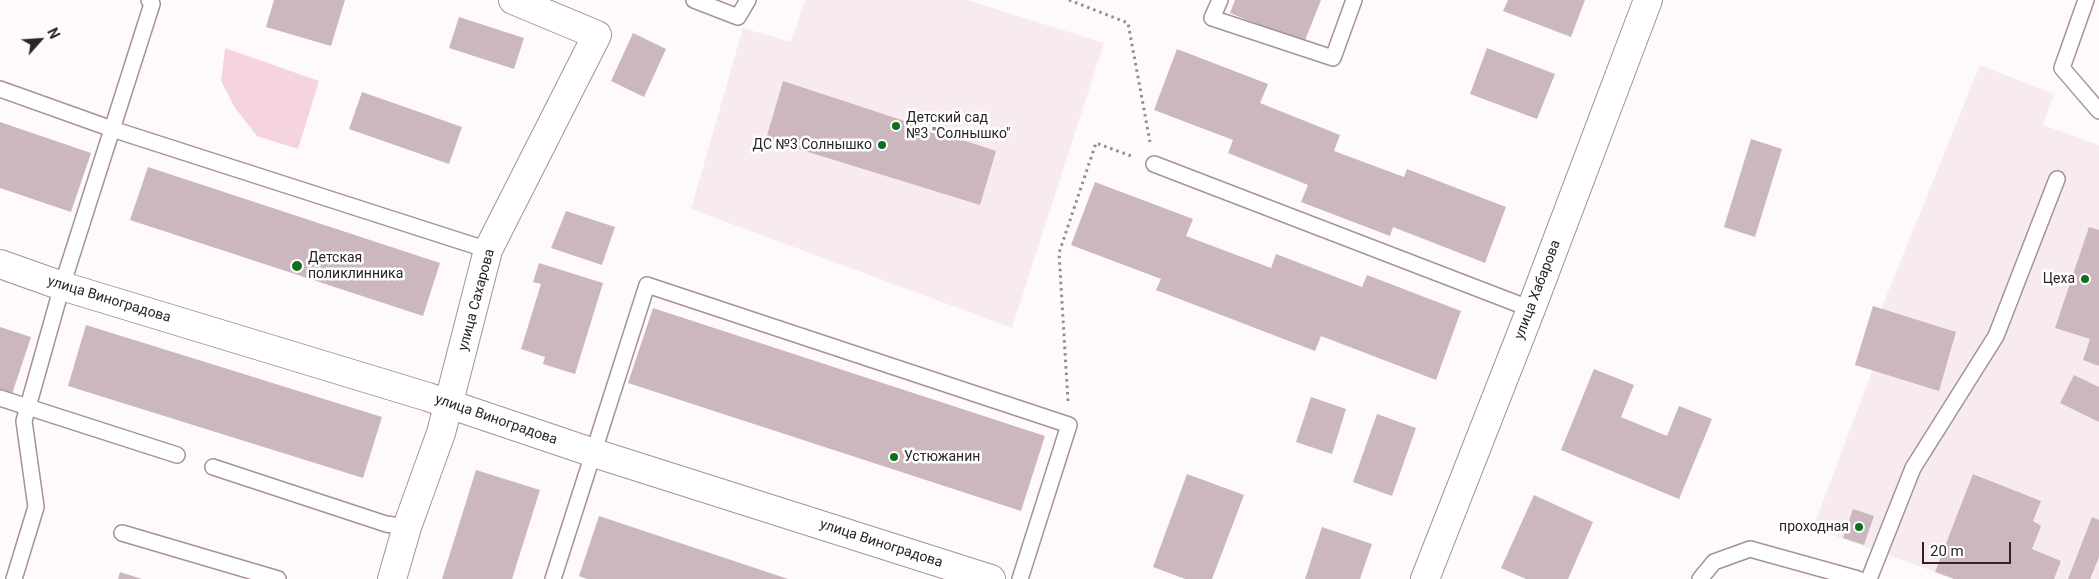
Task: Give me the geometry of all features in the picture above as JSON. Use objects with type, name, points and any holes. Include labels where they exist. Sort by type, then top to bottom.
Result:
[{"type":"street","name":"улица Сахарова","points":[[392,579],[407,528],[440,433],[488,250],[597,35],[513,0]]},
{"type":"street","name":"улица Хабарова","points":[[1425,579],[1531,309],[1648,0]]},
{"type":"street","name":"улица Виноградова","points":[[0,264],[62,286],[448,405],[991,579]]},
{"type":"lane","points":[[14,579],[36,507],[24,421],[62,286],[152,4],[149,0]]},
{"type":"lane","points":[[694,0],[738,17],[748,0]]},
{"type":"lane","points":[[1220,0],[1212,18],[1333,58],[1354,0]]},
{"type":"lane","points":[[2086,0],[2062,68],[2099,111]]},
{"type":"lane","points":[[0,89],[112,130],[488,250]]},
{"type":"lane","points":[[1154,164],[1531,309]]},
{"type":"lane","points":[[1869,579],[1913,468],[1996,336],[2057,179]]},
{"type":"lane","points":[[553,579],[647,285],[1070,425],[1020,579]]},
{"type":"lane","points":[[0,398],[177,455]]},
{"type":"lane","points":[[213,467],[386,524],[407,528]]},
{"type":"lane","points":[[122,533],[278,579]]},
{"type":"lane","points":[[1700,579],[1714,562],[1750,549],[1858,579]]},
{"type":"path","points":[[1069,0],[1128,23],[1154,164]]},
{"type":"path","points":[[1070,425],[1059,253],[1096,143],[1154,164]]},
{"type":"shaded area","name":"Детский сад №3 \"Солнышко\"","points":[[805,0],[967,0],[1104,43],[1012,328],[691,209],[743,28],[791,42]]},
{"type":"shaded area","points":[[225,48],[319,81],[298,149],[257,136],[235,108],[221,81]]},
{"type":"shaded area","points":[[1980,65],[2054,94],[2043,125],[2099,145],[2099,579],[2054,579],[2061,561],[2032,549],[2040,527],[2033,521],[2040,501],[1974,474],[1935,572],[1813,528],[1872,371],[1855,365],[1873,306],[1881,309]]},
{"type":"building","points":[[274,0],[345,0],[331,46],[266,27]]},
{"type":"building","points":[[1235,0],[1321,0],[1304,43],[1230,13]]},
{"type":"building","points":[[1508,0],[1585,0],[1571,37],[1503,11]]},
{"type":"building","points":[[459,17],[524,38],[514,69],[449,48]]},
{"type":"building","points":[[633,33],[666,49],[644,97],[611,81]]},
{"type":"building","points":[[1487,48],[1555,74],[1537,119],[1470,94]]},
{"type":"building","points":[[1177,49],[1268,84],[1260,103],[1340,135],[1334,151],[1404,177],[1407,169],[1506,207],[1485,263],[1393,227],[1390,236],[1301,202],[1308,185],[1228,153],[1233,140],[1154,110]]},
{"type":"building","name":"ДС №3 Солнышко","points":[[783,81],[996,151],[980,205],[766,139]]},
{"type":"building","points":[[362,92],[462,127],[449,164],[349,129]]},
{"type":"building","points":[[0,122],[91,153],[71,212],[0,188]]},
{"type":"building","points":[[1751,139],[1782,149],[1755,237],[1724,227]]},
{"type":"building","points":[[148,167],[440,263],[423,316],[130,220]]},
{"type":"building","points":[[1095,182],[1193,219],[1186,236],[1271,268],[1276,254],[1362,287],[1367,275],[1461,311],[1436,380],[1321,336],[1315,351],[1156,290],[1161,279],[1071,245]]},
{"type":"building","points":[[566,211],[615,227],[602,265],[551,248]]},
{"type":"building","name":"Цеха","points":[[2089,227],[2099,230],[2099,366],[2083,360],[2090,339],[2055,328]]},
{"type":"building","points":[[539,263],[603,283],[575,374],[543,364],[545,357],[521,349],[541,284],[533,282]]},
{"type":"building","points":[[1873,306],[1956,332],[1939,391],[1855,365]]},
{"type":"building","points":[[653,308],[1045,436],[1021,511],[628,383]]},
{"type":"building","points":[[86,325],[382,417],[363,478],[68,386]]},
{"type":"building","points":[[0,327],[31,337],[12,394],[0,390]]},
{"type":"building","points":[[1594,369],[1634,385],[1621,417],[1667,436],[1679,406],[1712,419],[1679,499],[1561,450]]},
{"type":"building","points":[[2074,375],[2099,387],[2099,422],[2060,403]]},
{"type":"building","points":[[1311,397],[1346,409],[1332,454],[1296,442]]},
{"type":"building","points":[[1377,414],[1416,428],[1392,496],[1353,482]]},
{"type":"building","points":[[476,470],[540,490],[512,579],[442,579]]},
{"type":"building","points":[[1187,474],[1244,495],[1212,579],[1185,579],[1153,567]]},
{"type":"building","points":[[1973,474],[2041,501],[2033,521],[2041,526],[2032,549],[2061,561],[2054,579],[1954,579],[1935,572]]},
{"type":"building","points":[[1534,495],[1593,522],[1568,579],[1526,579],[1501,568]]},
{"type":"building","name":"проходная","points":[[1853,509],[1874,516],[1864,545],[1843,538]]},
{"type":"building","points":[[599,516],[788,579],[587,579],[579,576]]},
{"type":"building","points":[[2092,517],[2099,520],[2099,557],[2090,579],[2068,579]]},
{"type":"building","points":[[1322,527],[1372,544],[1360,579],[1305,579]]},
{"type":"building","points":[[120,572],[142,579],[118,579]]},
{"type":"place","name":"Детский сад №3 \"Солнышко\"","points":[[896,126]]},
{"type":"place","name":"ДС №3 Солнышко","points":[[882,145]]},
{"type":"place","name":"Детская поликлинника","points":[[297,266]]},
{"type":"place","name":"Цеха","points":[[2085,279]]},
{"type":"place","name":"Устюжанин","points":[[894,457]]},
{"type":"place","name":"проходная","points":[[1859,527]]}]
